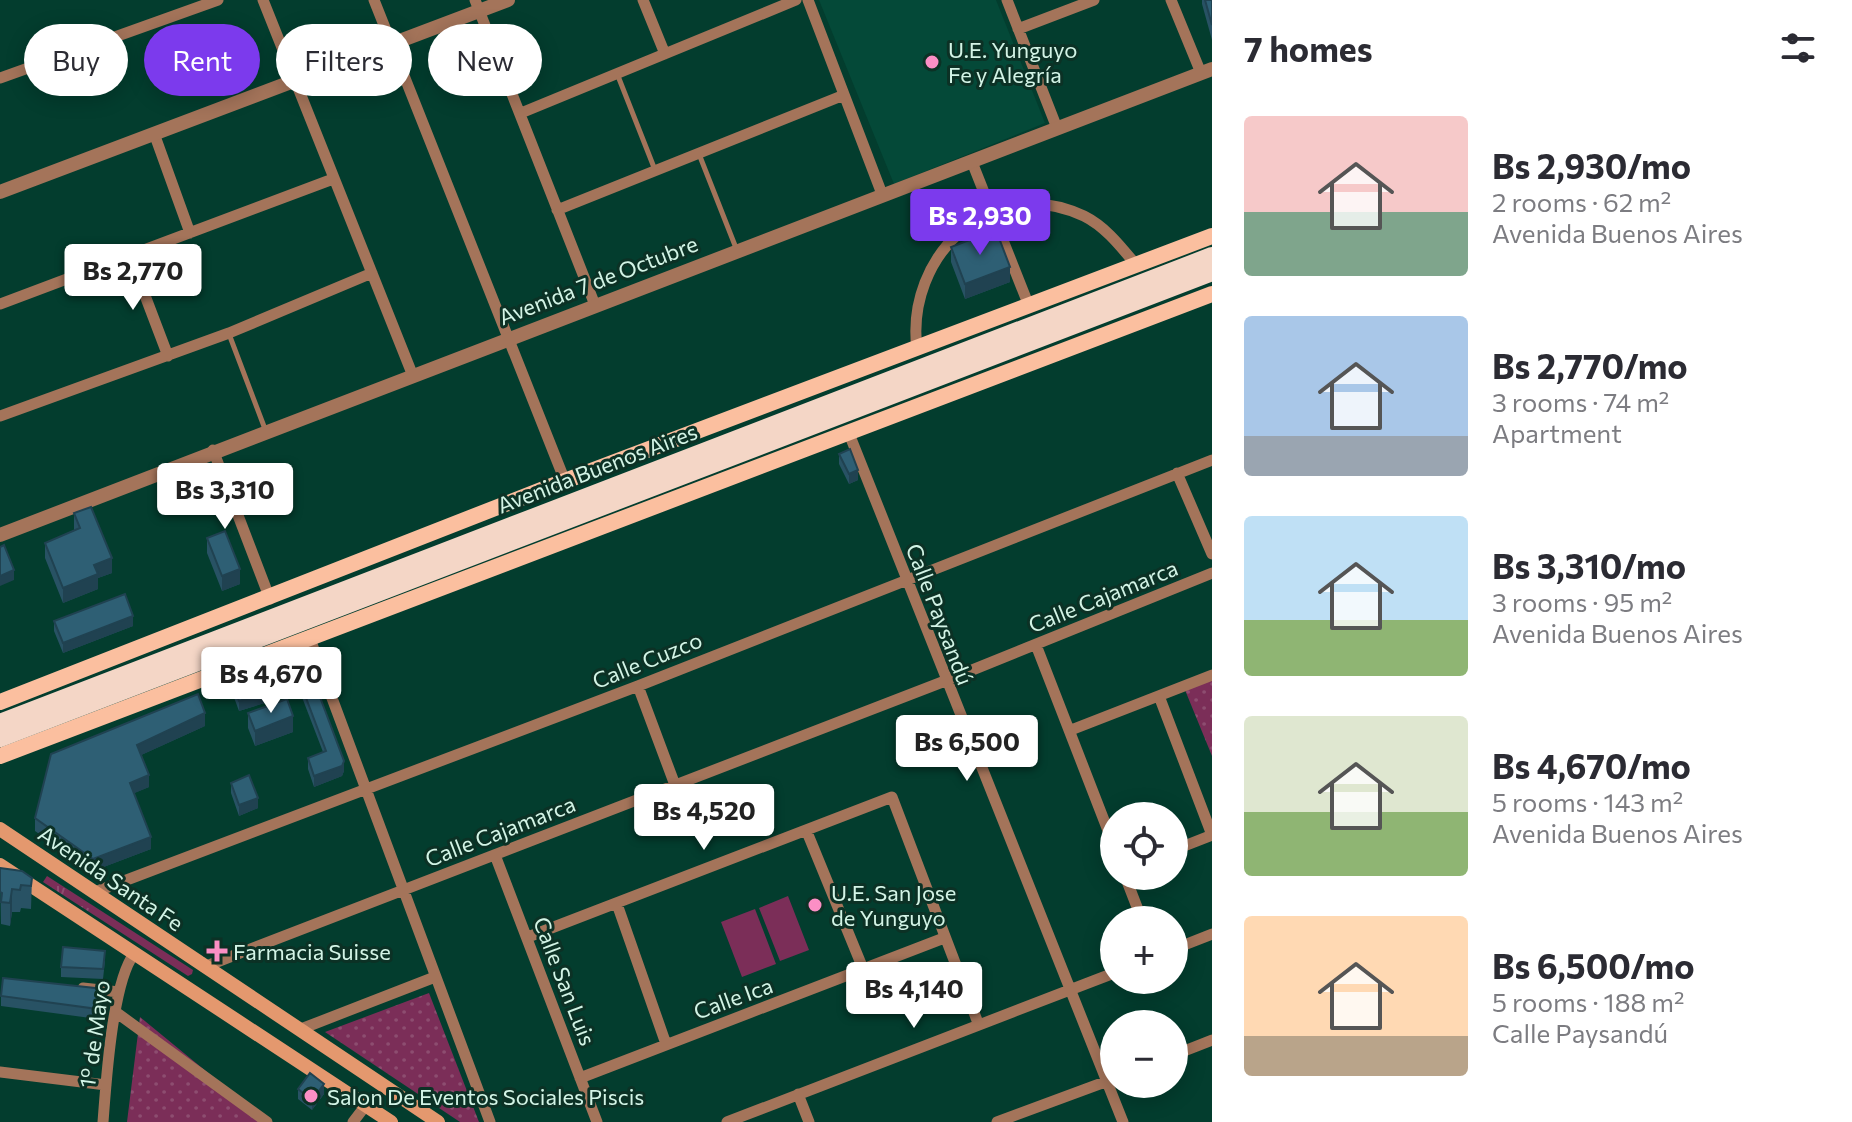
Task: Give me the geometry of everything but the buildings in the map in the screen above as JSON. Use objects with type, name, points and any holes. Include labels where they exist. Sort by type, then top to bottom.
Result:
[{"type":"highway","name":"Avenida Buenos Aires","points":[[0,723],[1212,256]]},
{"type":"highway","name":"Avenida Buenos Aires","points":[[0,738],[1212,272]]},
{"type":"main road","name":"Avenida Buenos Aires","points":[[0,702],[270,599],[565,481],[1212,236]]},
{"type":"main road","points":[[0,756],[1212,294]]},
{"type":"main road","name":"Avenida Santa Fe","points":[[0,829],[438,1122]]},
{"type":"main road","points":[[0,865],[391,1122]]},
{"type":"street","points":[[0,78],[218,0]]},
{"type":"street","points":[[263,0],[276,34]]},
{"type":"street","points":[[374,0],[384,24]]},
{"type":"street","points":[[412,36],[477,6],[508,0]]},
{"type":"street","points":[[643,0],[665,54]]},
{"type":"street","points":[[521,113],[796,0]]},
{"type":"street","points":[[808,0],[882,194]]},
{"type":"street","points":[[1007,0],[1057,128]]},
{"type":"street","points":[[1018,29],[1094,0]]},
{"type":"street","points":[[1171,0],[1206,71]]},
{"type":"street","points":[[477,6],[595,305]]},
{"type":"street","name":"Avenida 7 de Octubre","points":[[0,535],[213,450],[1206,71]]},
{"type":"street","points":[[0,192],[276,90]]},
{"type":"street","points":[[557,210],[844,95]]},
{"type":"street","points":[[300,96],[413,376]]},
{"type":"street","points":[[412,96],[565,481]]},
{"type":"street","points":[[155,136],[190,233]]},
{"type":"street","points":[[972,162],[1029,306]]},
{"type":"street","points":[[0,304],[333,179]]},
{"type":"street","points":[[917,349],[916,314],[931,266],[946,243],[992,212],[1016,206],[1045,205],[1083,216],[1109,233],[1137,266]]},
{"type":"street","points":[[130,256],[168,356]]},
{"type":"street","points":[[0,416],[229,333],[372,273]]},
{"type":"street","name":"Calle Paysandú","points":[[848,431],[945,681],[1100,1055]]},
{"type":"street","points":[[213,450],[270,599]]},
{"type":"street","name":"Calle Cuzco","points":[[95,892],[638,686],[905,578],[1212,460]]},
{"type":"street","points":[[1177,473],[1212,554]]},
{"type":"street","name":"Calle Cajamarca","points":[[204,967],[945,681],[1212,573]]},
{"type":"street","points":[[310,639],[363,789],[490,1122]]},
{"type":"street","points":[[1036,645],[1100,808]]},
{"type":"street","points":[[1071,730],[1212,675]]},
{"type":"street","points":[[638,686],[675,785]]},
{"type":"street","points":[[1159,696],[1212,835],[1188,844]]},
{"type":"street","points":[[528,937],[892,797],[978,1023]]},
{"type":"street","points":[[807,832],[864,971]]},
{"type":"street","name":"Calle San Luis","points":[[495,855],[597,1122]]},
{"type":"street","points":[[617,904],[666,1044]]},
{"type":"street","points":[[1188,943],[1212,934]]},
{"type":"street","name":"Calle Ica","points":[[580,1078],[944,938]]},
{"type":"street","name":"1º de Mayo","points":[[103,1122],[119,992],[127,963],[134,954]]},
{"type":"street","points":[[301,1029],[435,977]]},
{"type":"street","points":[[727,1122],[1100,978]]},
{"type":"street","points":[[74,987],[119,992]]},
{"type":"street","points":[[117,1013],[267,1122]]},
{"type":"street","points":[[1188,1049],[1212,1040]]},
{"type":"street","points":[[0,1072],[106,1085]]},
{"type":"street","points":[[997,1122],[1100,1084]]},
{"type":"street","points":[[798,1094],[809,1122]]},
{"type":"street","name":"Calle Paysandú","points":[[1116,1098],[1123,1122]]},
{"type":"street","points":[[353,1122],[366,1105]]},
{"type":"lane","points":[[618,75],[655,170]]},
{"type":"lane","points":[[698,153],[737,250]]},
{"type":"lane","points":[[229,333],[266,432]]},
{"type":"shaded area","name":"U.E. Yunguyo Fe y Alegría","points":[[819,0],[996,0],[1045,123],[894,184]]},
{"type":"green space","points":[[1212,679],[1212,756],[1185,690]]},
{"type":"green space","points":[[47,876],[193,970],[192,974],[188,976],[43,882]]},
{"type":"green space","points":[[788,896],[809,950],[780,961],[759,908]]},
{"type":"green space","points":[[755,909],[776,964],[742,977],[721,922]]},
{"type":"green space","points":[[429,993],[479,1122],[460,1122],[325,1032]]},
{"type":"green space","points":[[140,1017],[268,1122],[127,1122]]},
{"type":"place","name":"U.E. Yunguyo Fe y Alegría","points":[[932,62]]},
{"type":"place","name":"U.E. San Jose de Yunguyo","points":[[815,905]]},
{"type":"place","name":"Farmacia Suisse","points":[[217,951]]},
{"type":"place","name":"Salon De Eventos Sociales Piscis","points":[[311,1096]]}]
